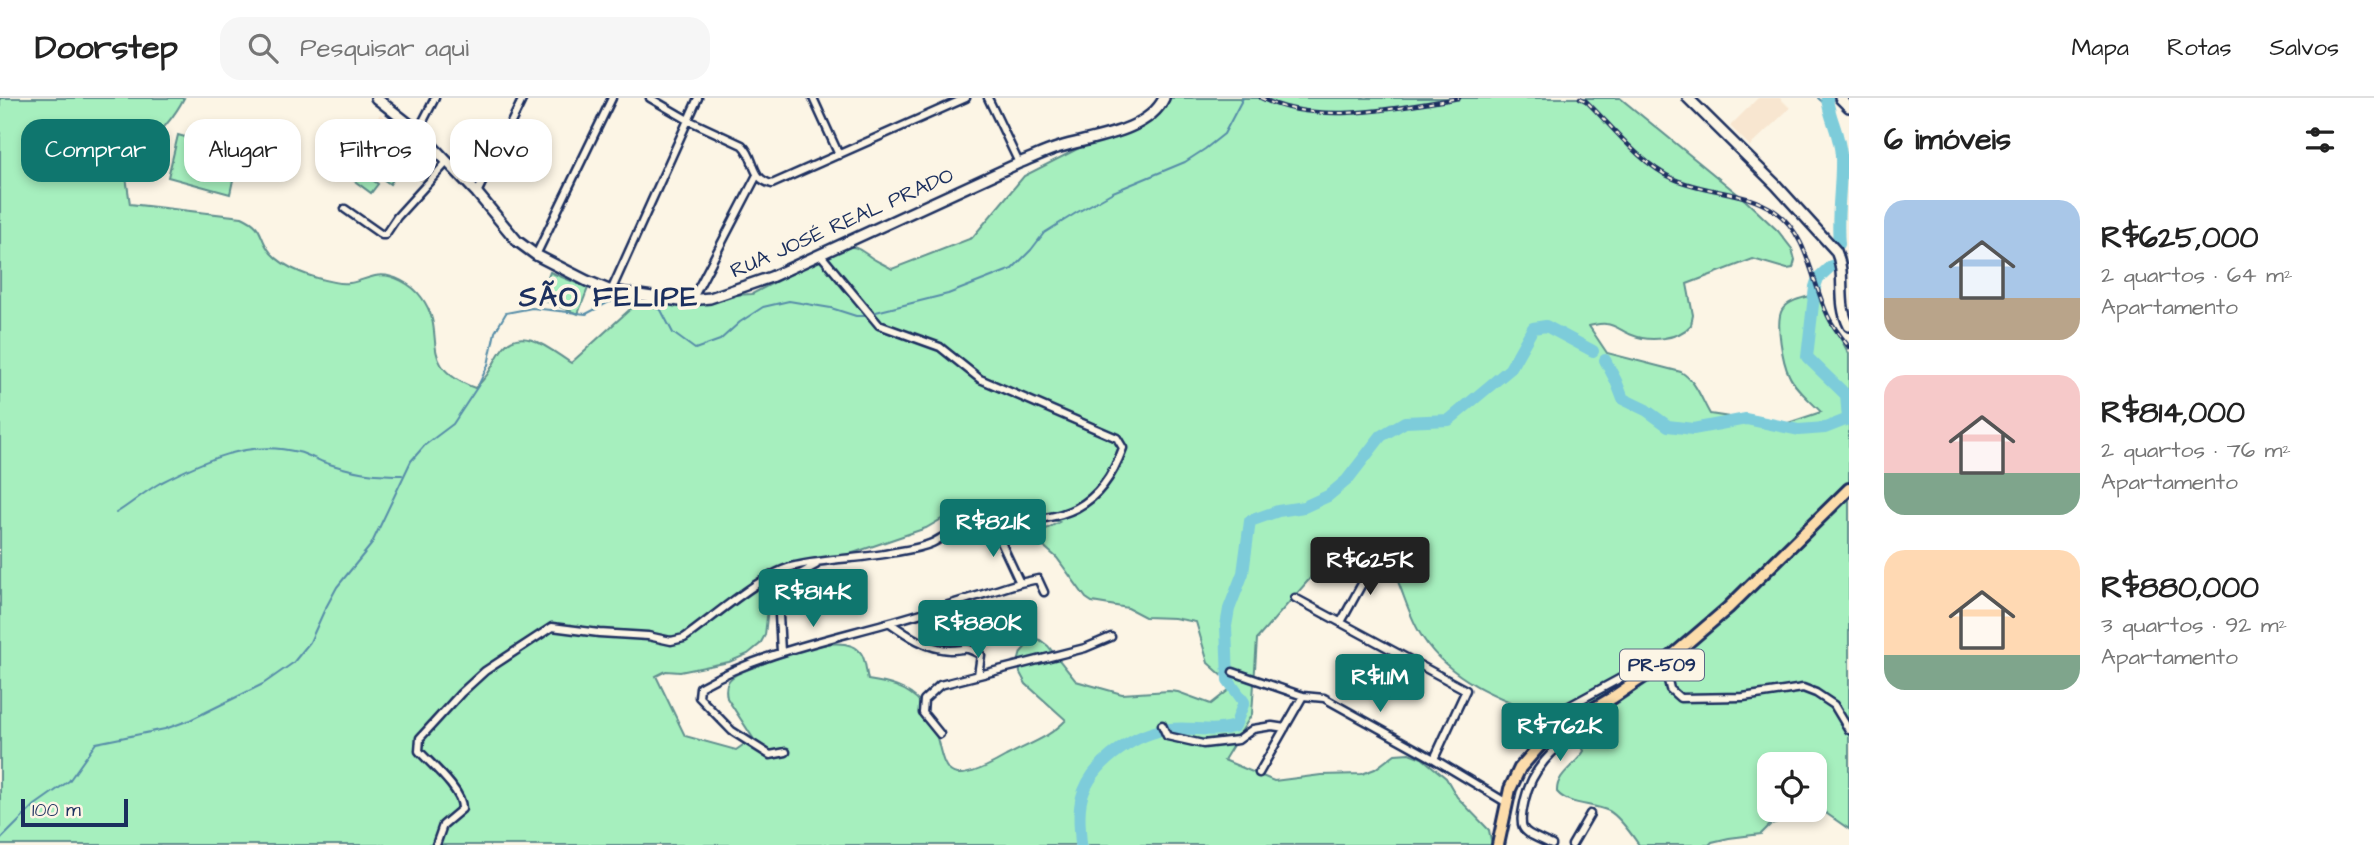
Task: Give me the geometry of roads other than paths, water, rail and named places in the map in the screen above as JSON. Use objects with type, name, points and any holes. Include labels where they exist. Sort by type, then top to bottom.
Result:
[{"type":"main road","name":"PR-509","points":[[1498,845],[1510,789],[1520,768],[1549,735],[1664,663],[1728,608],[1849,489]]},
{"type":"street","name":"RUA JOSÉ REAL PRADO","points":[[376,98],[403,119]]},
{"type":"street","points":[[424,119],[435,98]]},
{"type":"street","points":[[477,193],[523,98]]},
{"type":"street","points":[[536,255],[612,98]]},
{"type":"street","points":[[650,98],[688,120],[742,145],[749,151],[757,175],[762,181],[772,184],[966,98]]},
{"type":"street","points":[[611,290],[698,98]]},
{"type":"street","points":[[813,98],[839,155]]},
{"type":"street","points":[[988,98],[1019,163]]},
{"type":"street","name":"RUA JOSÉ REAL PRADO","points":[[436,150],[477,193],[517,241],[536,255],[611,290],[680,301],[710,298],[771,277],[1019,163],[1058,147],[1139,124],[1154,113],[1164,98]]},
{"type":"street","points":[[1688,98],[1776,185],[1836,251],[1840,260],[1841,300],[1849,326]]},
{"type":"street","points":[[1840,98],[1849,107]]},
{"type":"street","points":[[345,209],[382,235],[385,234],[447,162]]},
{"type":"street","points":[[692,300],[757,175]]},
{"type":"street","points":[[436,845],[443,825],[462,809],[460,799],[419,751],[420,738],[485,671],[552,626],[671,641],[684,638],[753,587],[793,566],[918,547],[930,544],[956,530],[992,523],[1042,520],[1066,514],[1092,498],[1115,469],[1123,448],[1117,438],[980,379],[940,346],[879,326],[820,254]]},
{"type":"street","points":[[992,523],[1020,583]]},
{"type":"street","points":[[1341,622],[1375,560]]},
{"type":"street","points":[[781,652],[778,596],[782,584],[821,563]]},
{"type":"street","points":[[786,752],[770,755],[732,731],[699,697],[700,687],[723,674],[781,652],[890,623],[1020,583],[1038,579],[1044,592]]},
{"type":"street","points":[[1295,598],[1466,691],[1434,759]]},
{"type":"street","points":[[890,623],[913,639],[932,646],[950,650],[967,647],[981,655],[978,675]]},
{"type":"street","points":[[940,734],[923,713],[924,700],[940,685],[1085,648],[1111,637]]},
{"type":"street","points":[[1664,663],[1670,689],[1680,698],[1743,697],[1802,688],[1816,693],[1833,705],[1849,730]]},
{"type":"street","points":[[1233,672],[1303,696],[1324,698],[1507,803]]},
{"type":"street","points":[[1522,740],[1549,717],[1630,673],[1647,675]]},
{"type":"street","points":[[1259,773],[1303,696]]},
{"type":"street","points":[[1552,845],[1524,831],[1520,822],[1527,794],[1538,769],[1553,750],[1606,714],[1612,698]]},
{"type":"street","points":[[1162,725],[1167,736],[1203,744],[1238,740],[1253,729],[1272,726],[1285,728]]},
{"type":"street","points":[[1572,845],[1590,814]]},
{"type":"waterway","points":[[876,312],[948,294],[1012,269],[1044,233],[1076,213],[1113,192],[1185,162],[1205,149],[1224,134],[1243,98]]},
{"type":"waterway","points":[[1818,98],[1827,106]]},
{"type":"waterway","points":[[1827,98],[1841,156],[1839,244]]},
{"type":"waterway","points":[[1605,360],[1623,399],[1646,410],[1668,426],[1693,429],[1746,419],[1799,430],[1825,428],[1848,419],[1846,395],[1807,357],[1815,287],[1818,278],[1831,266]]},
{"type":"waterway","points":[[0,840],[35,805],[69,781],[96,743],[165,729],[190,720],[263,684],[293,663],[310,642],[337,587],[371,545],[411,461],[425,445],[453,424],[478,386],[488,365],[495,332],[506,313],[532,308],[586,314],[609,302],[636,299],[661,310],[673,333],[695,349],[720,340],[740,322],[763,307],[789,301],[867,316]]},
{"type":"waterway","points":[[1081,845],[1082,797],[1090,780],[1108,759],[1132,742],[1158,731],[1235,726],[1244,702],[1228,680],[1226,626],[1229,609],[1243,573],[1250,521],[1278,511],[1304,507],[1328,496],[1347,480],[1381,436],[1405,422],[1449,420],[1510,369],[1533,328],[1546,326],[1593,351]]},
{"type":"waterway","points":[[116,513],[176,475],[209,460],[244,450],[279,449],[301,453],[352,470],[402,475]]},
{"type":"railway","points":[[1261,98],[1283,106],[1332,113],[1384,110],[1459,98]]},
{"type":"railway","points":[[1580,98],[1627,144],[1661,172],[1686,184],[1765,205],[1787,222],[1802,246],[1830,320],[1849,347]]},
{"type":"district","name":"SÃO FELIPE","points":[[609,297]]}]
